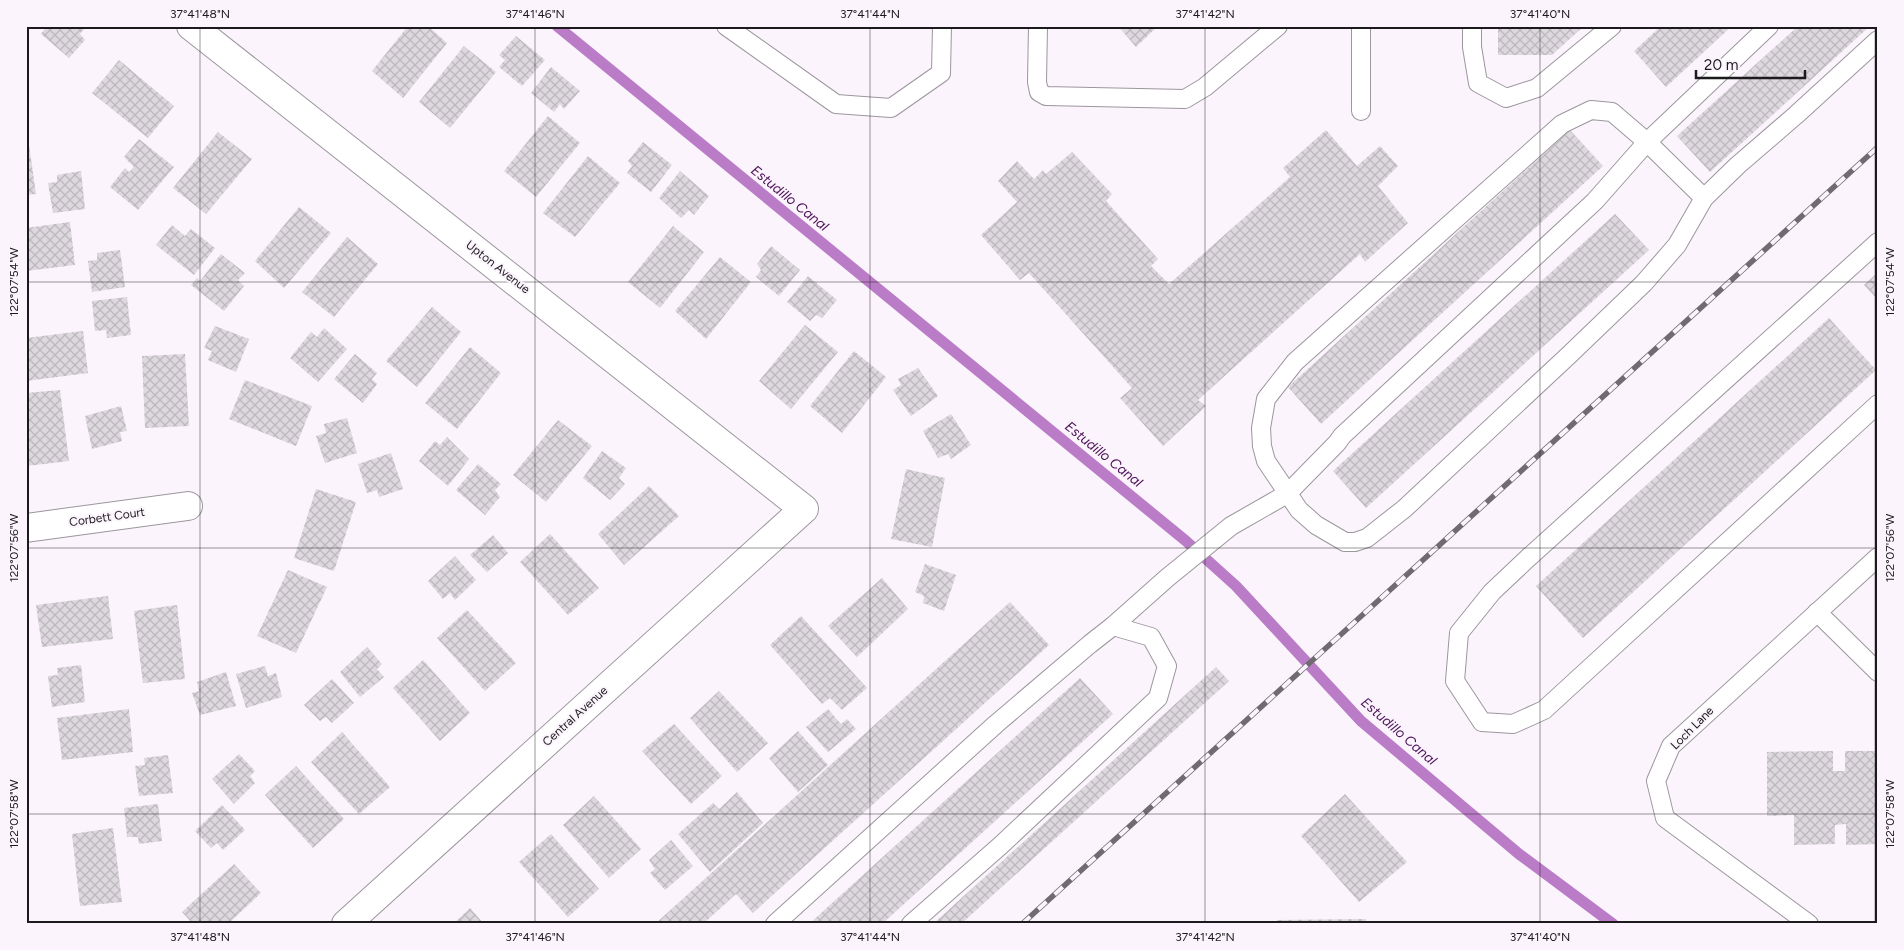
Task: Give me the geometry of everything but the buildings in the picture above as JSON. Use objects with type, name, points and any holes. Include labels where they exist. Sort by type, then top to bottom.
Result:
[{"type":"street","name":"Upton Avenue","points":[[191,26],[804,509]]},
{"type":"street","name":"Corbett Court","points":[[26,528],[188,506]]},
{"type":"street","name":"Central Avenue","points":[[346,924],[804,509]]},
{"type":"lane","points":[[732,29],[836,104],[891,108],[941,73],[942,26]]},
{"type":"lane","points":[[1038,26],[1037,82],[1039,92],[1046,96],[1185,98],[1205,87],[1278,26]]},
{"type":"lane","points":[[1361,26],[1361,111]]},
{"type":"lane","points":[[1472,26],[1472,47],[1478,83],[1506,98],[1537,88],[1612,26]]},
{"type":"lane","points":[[775,924],[996,724],[1167,578],[1231,526],[1287,494],[1337,444],[1342,436],[1595,201],[1647,142],[1769,26]]},
{"type":"lane","points":[[1704,198],[1647,142],[1612,112],[1591,110],[1562,124],[1295,362],[1266,399],[1262,428],[1262,446],[1266,461],[1287,494],[1299,510],[1316,525],[1345,542],[1356,542],[1367,538],[1377,531],[1404,509],[1644,283],[1677,245],[1704,198],[1738,165],[1878,40]]},
{"type":"lane","points":[[1878,242],[1492,592],[1459,633],[1456,662],[1455,681],[1482,722],[1514,724],[1544,710],[1878,404]]},
{"type":"lane","name":"Loch Lane","points":[[1809,924],[1665,818],[1656,781],[1671,746],[1878,557]]},
{"type":"lane","points":[[1817,612],[1878,672]]},
{"type":"lane","points":[[912,924],[1000,846],[1158,698],[1167,666],[1150,637],[1112,626]]},
{"type":"waterway","name":"Estudillo Canal","points":[[557,26],[1186,541],[1236,586],[1361,721],[1519,854],[1613,924]]},
{"type":"railway","points":[[1022,924],[1878,147]]}]
